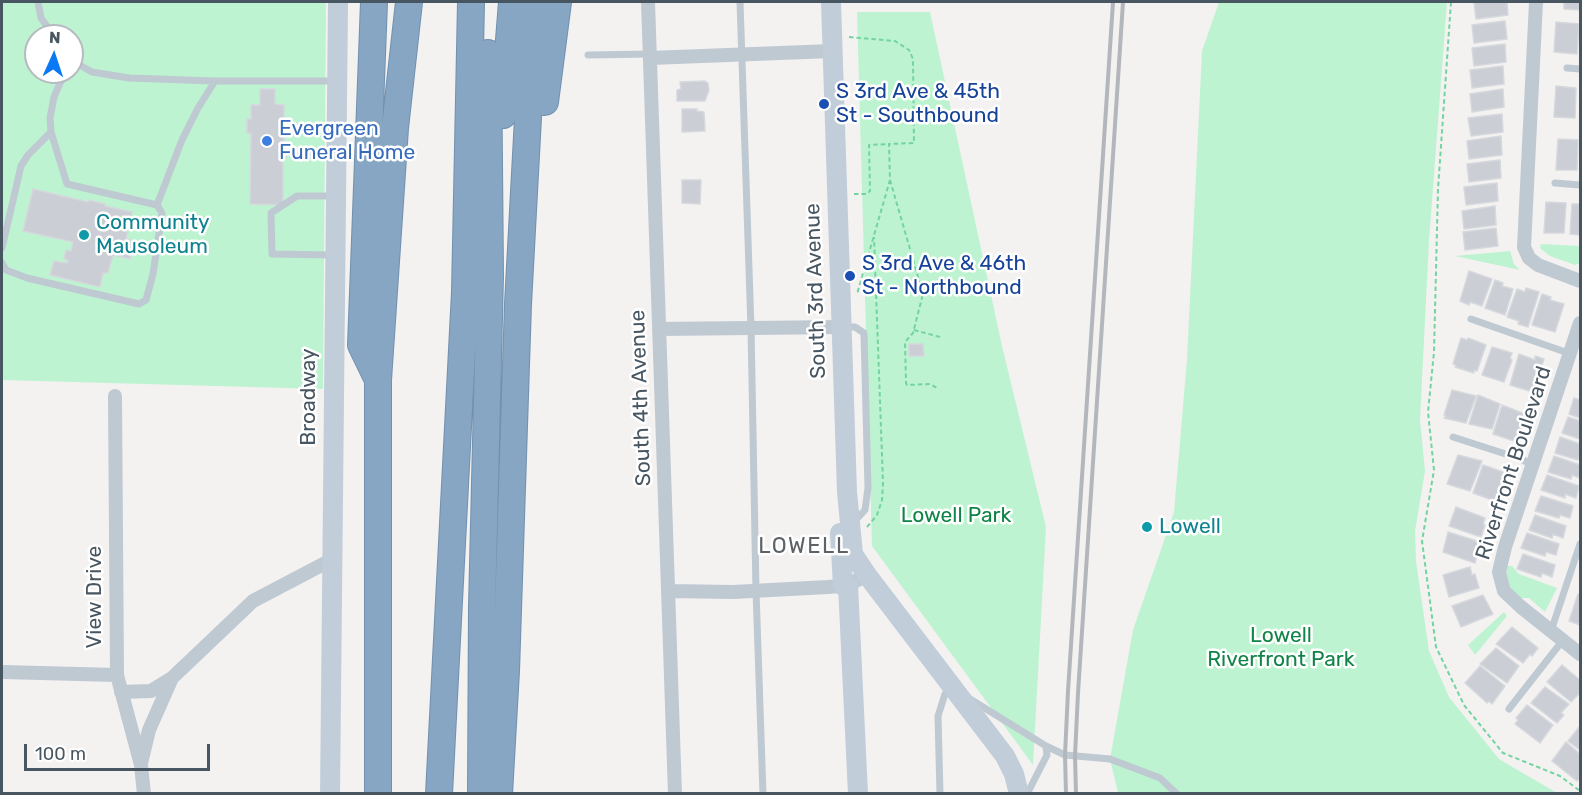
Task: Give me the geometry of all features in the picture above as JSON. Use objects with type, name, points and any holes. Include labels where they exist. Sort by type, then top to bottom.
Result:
[{"type":"highway","points":[[374,2],[361,345],[378,380]]},
{"type":"highway","points":[[378,794],[378,380],[395,128],[408,2]]},
{"type":"highway","points":[[439,794],[465,292],[471,2]]},
{"type":"highway","points":[[481,794],[482,608],[490,276],[487,2]]},
{"type":"highway","points":[[490,276],[512,2]]},
{"type":"highway","points":[[499,794],[506,671],[518,304],[529,99],[537,2]]},
{"type":"highway","points":[[518,304],[558,2]]},
{"type":"street","name":"Broadway","points":[[330,794],[338,2]]},
{"type":"street","name":"South 4th Avenue","points":[[648,2],[675,794]]},
{"type":"street","name":"South 3rd Avenue","points":[[831,2],[846,453],[853,554],[1005,756],[1014,774],[1018,794]]},
{"type":"street","points":[[1536,2],[1524,247],[1528,258],[1538,265],[1581,281]]},
{"type":"street","points":[[650,56],[741,55],[832,44]]},
{"type":"street","name":"Riverfront Boulevard","points":[[1581,323],[1505,547],[1499,572],[1504,591],[1581,654]]},
{"type":"street","points":[[660,329],[841,327]]},
{"type":"street","name":"View Drive","points":[[115,396],[117,675],[141,765],[144,794]]},
{"type":"street","points":[[846,453],[840,516],[840,553],[845,585],[858,794]]},
{"type":"street","points":[[121,692],[151,690],[172,678],[253,602],[333,559]]},
{"type":"street","points":[[669,591],[756,591],[845,585],[867,575]]},
{"type":"street","points":[[2,672],[117,675]]},
{"type":"street","points":[[141,765],[149,730],[160,700],[172,678]]},
{"type":"lane","points":[[38,2],[41,18],[45,24]]},
{"type":"lane","points":[[740,2],[763,794]]},
{"type":"lane","points":[[588,55],[650,56]]},
{"type":"lane","points":[[84,68],[92,72],[129,78],[337,81]]},
{"type":"lane","points":[[1567,68],[1581,69]]},
{"type":"lane","points":[[157,205],[182,140],[215,81]]},
{"type":"lane","points":[[2,263],[6,270],[27,278],[139,304],[146,300],[153,274],[162,213],[157,205],[67,184],[51,132],[50,118],[54,97],[60,84]]},
{"type":"lane","points":[[2,248],[21,166],[28,155],[51,132]]},
{"type":"lane","points":[[297,156],[336,156]]},
{"type":"lane","points":[[1555,183],[1581,185]]},
{"type":"lane","points":[[335,255],[272,254],[272,213],[297,196],[336,196]]},
{"type":"lane","points":[[1471,319],[1570,354]]},
{"type":"lane","points":[[841,327],[855,327],[864,333],[868,488],[865,510],[851,536]]},
{"type":"lane","points":[[1453,437],[1533,465]]},
{"type":"lane","points":[[1551,631],[1581,544]]},
{"type":"lane","points":[[1509,709],[1563,640]]},
{"type":"lane","points":[[940,794],[938,716],[945,694],[955,690],[1046,746],[1065,755],[1110,759],[1160,778],[1178,794]]},
{"type":"lane","points":[[1027,794],[1047,755],[1046,746]]},
{"type":"path","points":[[1451,2],[1438,189],[1434,352],[1428,412],[1434,470],[1422,541],[1436,647],[1464,705],[1503,753],[1560,776],[1581,792]]},
{"type":"path","points":[[832,44],[875,38],[895,41],[909,50],[913,58],[914,143],[869,145],[870,187],[867,194],[837,194]]},
{"type":"path","points":[[890,144],[890,180],[923,294],[914,330],[905,342],[907,385],[930,384],[939,388]]},
{"type":"path","points":[[840,302],[855,303],[890,180]]},
{"type":"path","points":[[851,536],[877,515],[883,492],[874,235]]},
{"type":"path","points":[[914,330],[940,337]]},
{"type":"green space","points":[[2,2],[326,2],[323,389],[2,380]]},
{"type":"green space","name":"Lowell Riverfront Park","points":[[1219,2],[1447,2],[1429,241],[1420,420],[1425,471],[1415,531],[1416,561],[1429,651],[1449,697],[1499,759],[1557,793],[1118,793],[1110,759],[1133,630],[1174,512],[1187,359],[1202,51]]},
{"type":"green space","name":"Lowell Park","points":[[857,12],[930,12],[1002,346],[1046,527],[1033,765],[872,546]]},
{"type":"green space","points":[[1541,244],[1580,246],[1580,263],[1575,265],[1550,256],[1540,248]]},
{"type":"green space","points":[[1510,251],[1514,264],[1520,270],[1455,256]]},
{"type":"green space","points":[[1505,566],[1512,566],[1519,574],[1557,588],[1545,612],[1529,598],[1519,598],[1511,590]]},
{"type":"green space","points":[[1504,612],[1507,616],[1475,655],[1468,645]]},
{"type":"building","points":[[1474,2],[1507,2],[1508,15],[1476,19]]},
{"type":"building","points":[[1564,2],[1580,2],[1580,10],[1564,9]]},
{"type":"building","points":[[1505,21],[1507,39],[1474,43],[1472,25]]},
{"type":"building","points":[[1556,22],[1579,24],[1577,54],[1554,52]]},
{"type":"building","points":[[1505,44],[1506,62],[1474,66],[1472,48]]},
{"type":"building","points":[[1503,66],[1504,84],[1472,88],[1470,70]]},
{"type":"building","points":[[705,81],[708,83],[709,90],[705,101],[677,101],[677,90],[681,89],[680,82]]},
{"type":"building","points":[[1556,86],[1576,88],[1575,118],[1554,117]]},
{"type":"building","name":"Evergreen Funeral Home","points":[[260,89],[275,89],[275,104],[284,105],[286,158],[283,159],[283,205],[250,204],[251,134],[247,133],[247,119],[251,119],[251,105],[260,105]]},
{"type":"building","points":[[1503,89],[1504,107],[1472,112],[1470,94]]},
{"type":"building","points":[[682,109],[697,109],[697,111],[704,112],[705,131],[682,132]]},
{"type":"building","points":[[1502,114],[1503,132],[1471,136],[1468,118]]},
{"type":"building","points":[[1501,136],[1502,155],[1469,159],[1467,141]]},
{"type":"building","points":[[1558,139],[1578,140],[1577,170],[1556,170]]},
{"type":"building","points":[[1500,160],[1501,178],[1469,182],[1467,164]]},
{"type":"building","points":[[682,180],[701,180],[700,204],[682,203]]},
{"type":"building","points":[[1497,183],[1498,201],[1466,205],[1464,187]]},
{"type":"building","name":"Community Mausoleum","points":[[33,189],[88,202],[89,200],[132,212],[126,239],[135,241],[130,259],[113,255],[108,273],[103,273],[100,287],[50,275],[54,261],[67,263],[68,260],[64,259],[66,250],[71,251],[73,242],[23,231]]},
{"type":"building","points":[[1546,202],[1566,203],[1564,233],[1544,233]]},
{"type":"building","points":[[1572,204],[1580,204],[1580,235],[1570,234]]},
{"type":"building","points":[[1495,206],[1496,225],[1464,229],[1462,211]]},
{"type":"building","points":[[1496,228],[1498,246],[1465,250],[1463,232]]},
{"type":"building","points":[[1469,271],[1492,279],[1482,306],[1470,302],[1469,305],[1460,301]]},
{"type":"building","points":[[1495,280],[1503,283],[1502,286],[1513,289],[1505,315],[1485,308]]},
{"type":"building","points":[[1526,288],[1539,292],[1528,327],[1507,317],[1517,289],[1525,292]]},
{"type":"building","points":[[1542,294],[1551,297],[1550,300],[1564,304],[1555,332],[1532,325]]},
{"type":"building","points":[[1461,338],[1467,340],[1468,338],[1486,345],[1477,371],[1474,370],[1474,373],[1455,367],[1456,365],[1453,364]]},
{"type":"building","points":[[909,344],[923,344],[924,356],[909,356]]},
{"type":"building","points":[[1492,347],[1512,353],[1510,358],[1512,360],[1504,382],[1482,375]]},
{"type":"building","points":[[1519,354],[1535,360],[1535,356],[1544,359],[1533,392],[1510,385]]},
{"type":"building","points":[[1452,390],[1476,396],[1466,423],[1444,418]]},
{"type":"building","points":[[1478,395],[1500,404],[1492,429],[1469,424]]},
{"type":"building","points":[[1574,398],[1580,400],[1580,418],[1569,414]]},
{"type":"building","points":[[1502,405],[1527,415],[1517,442],[1493,434]]},
{"type":"building","points":[[1568,417],[1580,421],[1580,439],[1562,433]]},
{"type":"building","points":[[1560,437],[1580,444],[1578,460],[1555,453]]},
{"type":"building","points":[[1458,455],[1482,461],[1470,491],[1447,484]]},
{"type":"building","points":[[1554,456],[1580,465],[1580,478],[1572,475],[1571,479],[1548,472]]},
{"type":"building","points":[[1483,465],[1503,472],[1495,501],[1473,493]]},
{"type":"building","points":[[1547,475],[1579,486],[1576,498],[1565,494],[1565,498],[1541,490]]},
{"type":"building","points":[[1541,496],[1573,506],[1570,518],[1560,515],[1559,518],[1535,511]]},
{"type":"building","points":[[1456,507],[1485,518],[1481,537],[1449,526]]},
{"type":"building","points":[[1535,515],[1566,526],[1563,538],[1553,534],[1552,538],[1529,530]]},
{"type":"building","points":[[1448,532],[1480,542],[1475,563],[1443,552]]},
{"type":"building","points":[[1527,533],[1559,544],[1556,555],[1546,552],[1545,556],[1521,548]]},
{"type":"building","points":[[1523,554],[1555,565],[1552,577],[1542,573],[1541,577],[1517,569]]},
{"type":"building","points":[[1470,567],[1472,575],[1475,574],[1479,588],[1449,597],[1443,575]]},
{"type":"building","points":[[1578,594],[1580,594],[1580,625],[1569,621]]},
{"type":"building","points":[[1483,595],[1493,614],[1461,627],[1452,606]]},
{"type":"building","points":[[1512,627],[1538,648],[1523,663],[1496,644]]},
{"type":"building","points":[[1496,648],[1519,666],[1507,683],[1480,664]]},
{"type":"building","points":[[1562,665],[1580,680],[1580,693],[1571,702],[1547,682]]},
{"type":"building","points":[[1480,666],[1505,686],[1492,704],[1489,701],[1487,703],[1465,683]]},
{"type":"building","points":[[1545,687],[1569,704],[1561,713],[1564,715],[1557,723],[1531,703]]},
{"type":"building","points":[[1527,705],[1553,725],[1540,743],[1515,724],[1518,720],[1516,718]]},
{"type":"building","points":[[1580,726],[1580,750],[1568,741]]},
{"type":"building","points":[[1566,742],[1580,754],[1580,778],[1577,781],[1552,761]]},
{"type":"railway","points":[[1066,794],[1068,691],[1113,2]]},
{"type":"railway","points":[[1076,794],[1078,693],[1123,2]]},
{"type":"place","name":"S 3rd Ave & 45th St - Southbound","points":[[824,104]]},
{"type":"place","name":"Evergreen Funeral Home","points":[[267,141]]},
{"type":"place","name":"Community Mausoleum","points":[[84,235]]},
{"type":"place","name":"S 3rd Ave & 46th St - Northbound","points":[[850,276]]},
{"type":"place","name":"Lowell","points":[[1147,527]]},
{"type":"district","name":"LOWELL","points":[[804,547]]}]
